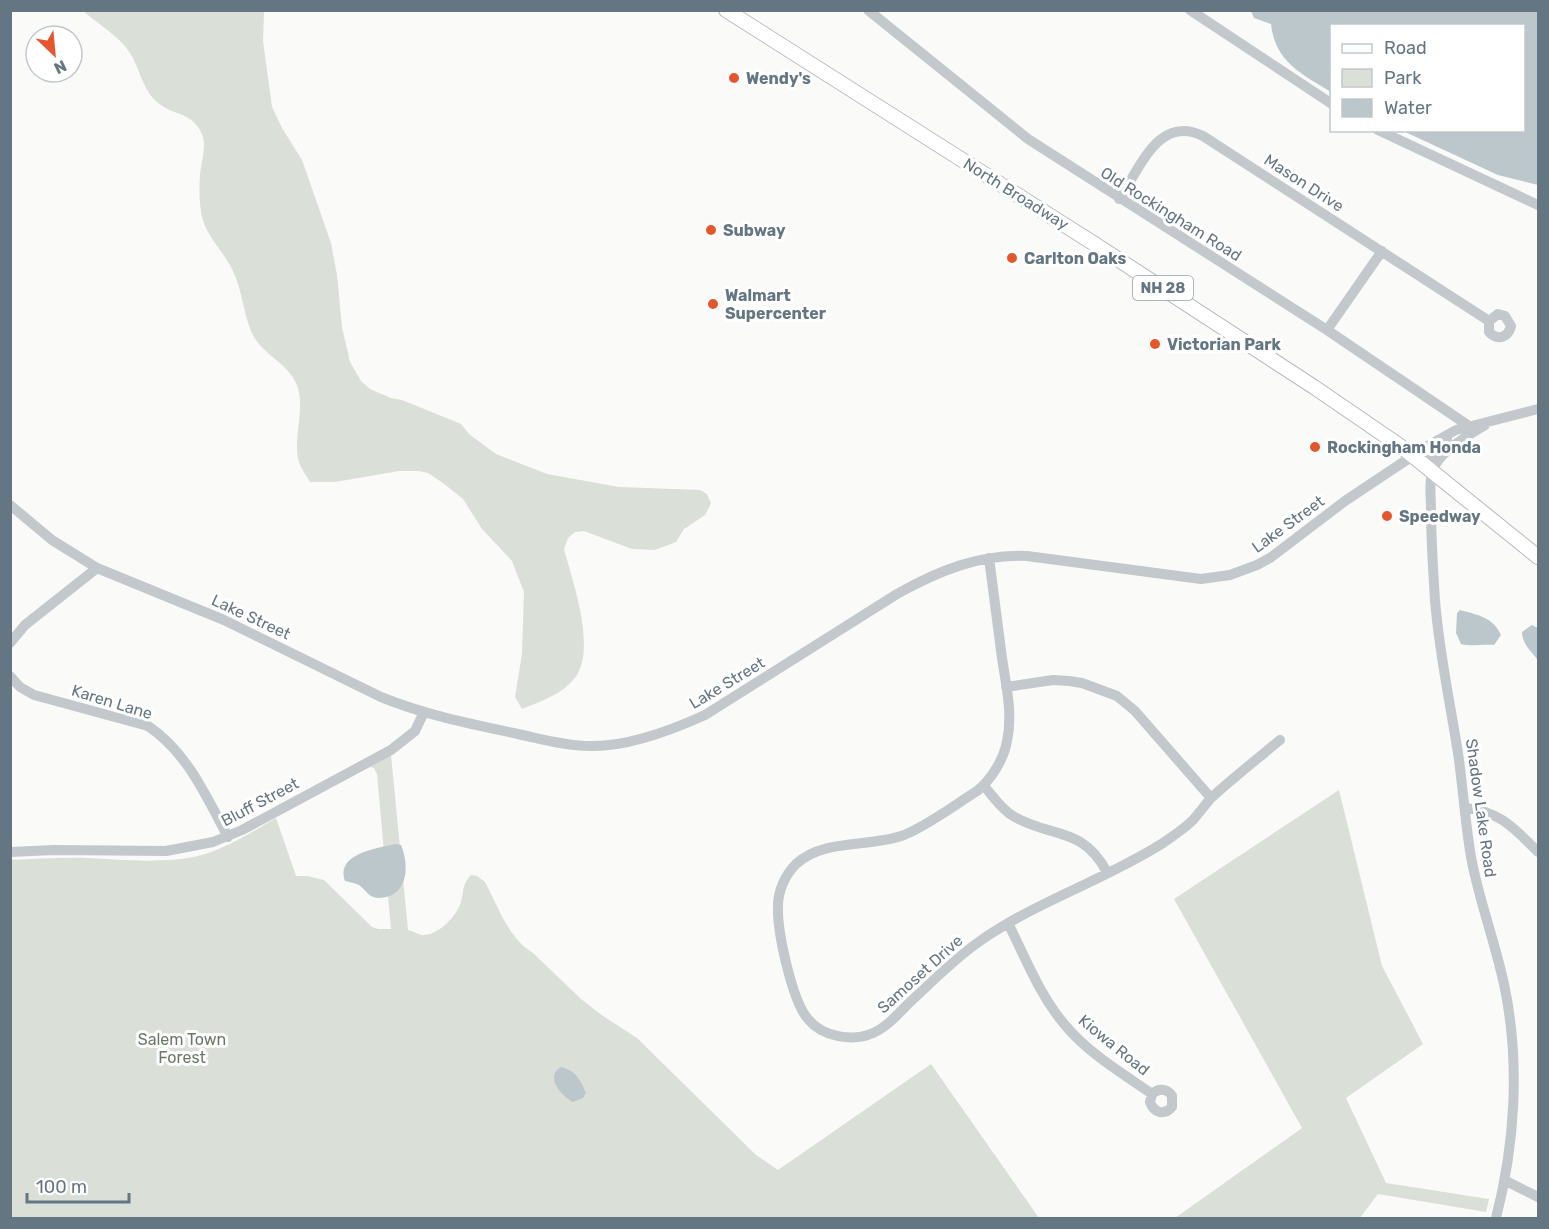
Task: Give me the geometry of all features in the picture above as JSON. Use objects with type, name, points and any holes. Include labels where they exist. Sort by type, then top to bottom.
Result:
[{"type":"main road","name":"North Broadway","points":[[726,10],[1103,249],[1314,387],[1424,464],[1537,555]]},
{"type":"street","name":"Old Rockingham Road","points":[[868,10],[1011,128],[1327,330],[1469,426]]},
{"type":"street","points":[[1190,10],[1330,103]]},
{"type":"street","name":"Mason Drive","points":[[1119,199],[1150,151],[1161,139],[1174,132],[1189,131],[1203,136],[1489,321]]},
{"type":"street","points":[[1382,132],[1539,205]]},
{"type":"street","points":[[1327,330],[1382,251]]},
{"type":"street","points":[[1424,464],[1429,445],[1456,430],[1539,409]]},
{"type":"street","points":[[1424,464],[1488,423]]},
{"type":"street","name":"Lake Street","points":[[10,506],[52,540],[97,568],[224,620],[381,697],[454,720],[568,744],[592,746],[631,741],[705,715],[903,591],[949,568],[989,558],[1014,556],[1038,557],[1187,579],[1230,575],[1270,558],[1345,501],[1424,464]]},
{"type":"street","name":"Shadow Lake Road","points":[[1424,464],[1437,625],[1470,855],[1505,987],[1512,1041],[1512,1123],[1506,1181],[1496,1218]]},
{"type":"street","name":"Samoset Drive","points":[[989,558],[1009,725],[1002,756],[984,786],[917,829],[903,835],[887,840],[832,848],[807,856],[786,876],[780,891],[778,906],[780,930],[794,992],[808,1020],[820,1030],[850,1037],[873,1033],[886,1025],[965,952],[1008,923],[1144,853],[1178,832],[1191,822],[1211,798],[1280,740]]},
{"type":"street","points":[[10,643],[25,626],[97,568]]},
{"type":"street","name":"Karen Lane","points":[[10,676],[20,687],[34,695],[148,726],[161,734],[187,764],[228,837]]},
{"type":"street","points":[[1006,687],[1068,681],[1082,683],[1117,696],[1135,711],[1211,798]]},
{"type":"street","name":"Bluff Street","points":[[10,852],[166,851],[198,846],[228,837],[391,750],[415,731],[424,712]]},
{"type":"street","points":[[984,786],[1002,807],[1015,817],[1069,835],[1087,846],[1094,852],[1107,872]]},
{"type":"street","points":[[1465,808],[1482,810],[1499,817],[1539,852]]},
{"type":"street","name":"Kiowa Road","points":[[1008,923],[1044,994],[1066,1027],[1088,1048],[1152,1094]]},
{"type":"street","points":[[1506,1181],[1539,1197]]},
{"type":"green space","points":[[83,11],[264,11],[263,41],[272,107],[302,160],[331,243],[342,327],[350,362],[361,381],[370,389],[461,424],[469,434],[496,454],[547,474],[619,487],[700,490],[707,494],[711,503],[705,515],[684,529],[676,542],[655,550],[632,549],[584,531],[575,532],[568,538],[564,549],[581,615],[584,651],[581,667],[569,685],[550,697],[522,709],[515,697],[522,654],[524,592],[512,561],[482,529],[463,499],[443,483],[428,473],[419,471],[399,471],[335,482],[310,482],[300,465],[297,453],[300,404],[297,385],[287,370],[255,339],[233,271],[209,234],[203,220],[199,192],[204,149],[202,134],[193,121],[162,106],[151,96],[130,53],[114,36]]},
{"type":"green space","name":"Salem Town Forest","points":[[391,755],[408,930],[422,935],[440,929],[459,907],[468,879],[471,875],[477,876],[485,882],[504,921],[524,947],[581,999],[637,1038],[756,1155],[778,1170],[931,1064],[1039,1218],[11,1218],[10,860],[79,858],[146,861],[188,858],[222,848],[276,818],[296,876],[324,880],[372,927],[391,929],[377,774],[374,768],[370,767]]},
{"type":"green space","points":[[1339,790],[1382,966],[1423,1044],[1346,1098],[1386,1183],[1489,1199],[1486,1212],[1378,1194],[1360,1218],[1175,1218],[1302,1128],[1174,899]]},
{"type":"water","points":[[1251,11],[1538,11],[1538,185],[1498,175],[1405,132],[1525,132],[1525,24],[1330,24],[1330,91],[1292,66],[1278,48],[1271,24],[1254,18]]},
{"type":"water","points":[[1460,610],[1473,613],[1494,624],[1501,635],[1494,645],[1461,644],[1456,633],[1457,613]]},
{"type":"water","points":[[1532,625],[1538,628],[1538,660],[1522,636],[1522,632]]},
{"type":"water","points":[[401,845],[404,853],[406,871],[401,887],[396,893],[388,897],[375,898],[359,885],[345,881],[346,864],[352,858],[369,850]]},
{"type":"water","points":[[561,1067],[574,1073],[579,1080],[586,1093],[583,1098],[573,1102],[556,1086],[554,1076]]},
{"type":"place","name":"Wendy's","points":[[734,78]]},
{"type":"place","name":"Subway","points":[[711,230]]},
{"type":"place","name":"Carlton Oaks","points":[[1012,258]]},
{"type":"place","name":"Walmart Supercenter","points":[[713,304]]},
{"type":"place","name":"Victorian Park","points":[[1155,344]]},
{"type":"place","name":"Rockingham Honda","points":[[1315,447]]},
{"type":"place","name":"Speedway","points":[[1387,516]]}]
